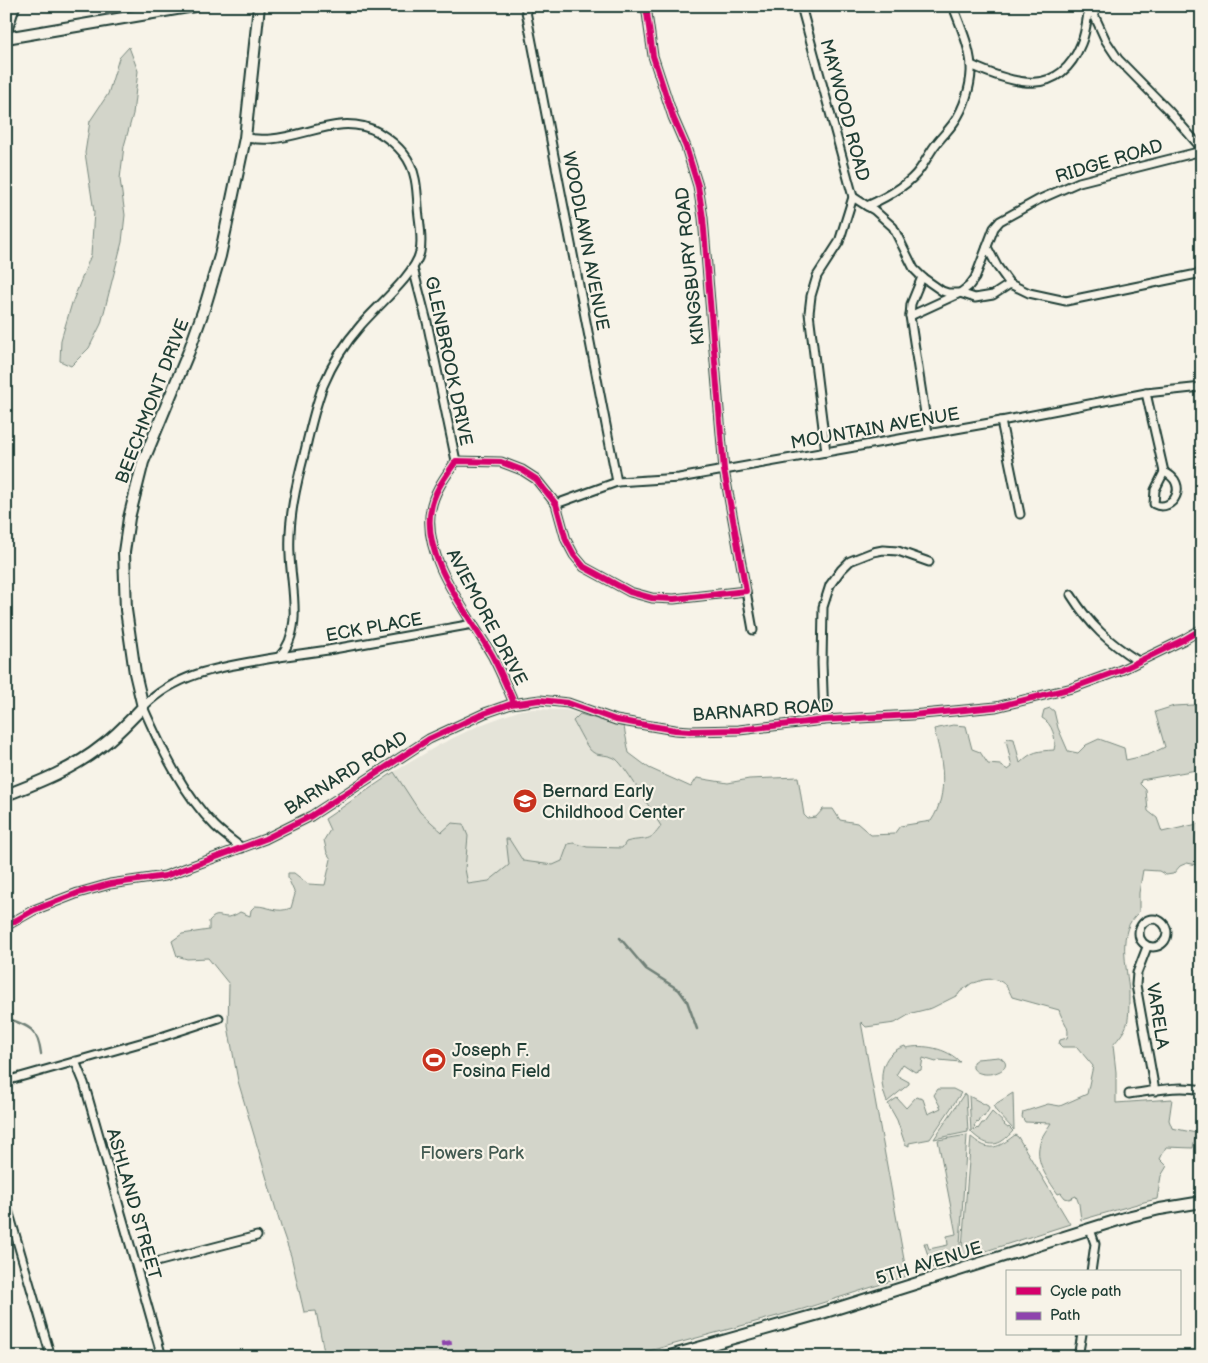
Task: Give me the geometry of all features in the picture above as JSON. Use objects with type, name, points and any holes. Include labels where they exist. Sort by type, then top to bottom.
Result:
[{"type":"street","points":[[6,32],[14,6]]},
{"type":"street","points":[[6,38],[194,6]]},
{"type":"street","name":"BEECHMONT DRIVE","points":[[143,707],[135,673],[126,610],[124,552],[130,512],[143,462],[189,351],[215,272],[245,138],[259,6]]},
{"type":"street","name":"WOODLAWN AVENUE","points":[[525,6],[617,482]]},
{"type":"street","name":"KINGSBURY ROAD","points":[[646,6],[653,56],[698,186],[703,218],[724,470]]},
{"type":"street","name":"MAYWOOD ROAD","points":[[801,6],[853,197],[839,242],[817,276],[811,296],[809,313],[826,452]]},
{"type":"street","points":[[867,206],[903,186],[919,171],[935,145],[958,117],[968,86],[971,65],[968,46],[953,6]]},
{"type":"street","points":[[971,65],[997,77],[1024,83],[1055,77],[1075,58],[1082,42],[1090,6]]},
{"type":"street","points":[[1090,6],[1106,41],[1118,59],[1202,150]]},
{"type":"street","points":[[245,138],[274,139],[333,125],[348,124],[370,128],[386,136],[404,154],[414,173],[418,189],[421,231],[420,252],[413,268],[350,341],[332,367],[318,400],[295,493],[291,521],[290,553],[295,616],[291,638],[284,652],[279,657]]},
{"type":"street","name":"RIDGE ROAD","points":[[960,293],[975,278],[994,228],[1000,221],[1038,200],[1079,182],[1202,150]]},
{"type":"street","points":[[853,197],[874,210],[893,227],[914,269],[942,291],[960,293],[974,298],[993,294],[1010,284]]},
{"type":"street","points":[[987,247],[997,266],[1010,284],[1029,293],[1066,301],[1202,273]]},
{"type":"street","name":"GLENBROOK DRIVE","points":[[413,268],[428,322],[456,462]]},
{"type":"street","points":[[922,277],[911,304],[910,316],[928,434]]},
{"type":"street","points":[[910,316],[960,293]]},
{"type":"street","name":"MOUNTAIN AVENUE","points":[[556,504],[617,482],[679,478],[1001,421],[1146,392],[1202,387]]},
{"type":"street","points":[[1146,392],[1164,472],[1154,496],[1154,504],[1160,507],[1164,507],[1174,499],[1178,488],[1176,481],[1164,472]]},
{"type":"street","points":[[1001,421],[1020,514]]},
{"type":"street","points":[[456,462],[489,461],[510,465],[536,479],[556,504],[566,540],[574,555],[584,567],[630,592],[652,598],[674,599],[746,591]]},
{"type":"street","name":"AVIEMORE DRIVE","points":[[456,462],[434,497],[430,510],[429,524],[435,550],[455,598],[499,668],[514,703]]},
{"type":"street","points":[[724,470],[754,630]]},
{"type":"street","points":[[824,720],[823,607],[830,585],[841,570],[850,562],[873,552],[883,550],[898,551],[929,562]]},
{"type":"street","points":[[1071,595],[1092,625],[1105,638],[1138,662]]},
{"type":"street","name":"ECK PLACE","points":[[143,707],[154,696],[202,672],[221,666],[328,650],[473,624]]},
{"type":"street","name":"BARNARD ROAD","points":[[6,926],[34,910],[83,891],[115,883],[165,876],[265,839],[311,816],[429,738],[485,713],[514,703],[540,700],[568,703],[616,720],[690,731],[739,730],[824,720],[912,715],[996,707],[1072,688],[1121,670],[1202,629]]},
{"type":"street","points":[[6,795],[50,777],[89,755],[113,737],[143,707],[161,745],[190,794],[213,824],[242,848]]},
{"type":"street","points":[[1154,918],[1163,921],[1167,933],[1163,943],[1152,948],[1147,947],[1142,944],[1139,937],[1143,924],[1154,918]]},
{"type":"street","name":"VARELA","points":[[1147,947],[1137,973],[1136,985],[1155,1090]]},
{"type":"street","points":[[6,1081],[158,1038],[219,1018]]},
{"type":"street","name":"ASHLAND STREET","points":[[75,1061],[84,1083],[162,1357]]},
{"type":"street","points":[[1129,1094],[1188,1088],[1202,1090]]},
{"type":"street","name":"5TH AVENUE","points":[[666,1357],[819,1314],[1146,1212],[1202,1202]]},
{"type":"street","points":[[6,1203],[51,1357]]},
{"type":"street","points":[[1090,1229],[1095,1244],[1091,1270]]},
{"type":"street","points":[[137,1267],[257,1236]]},
{"type":"street","points":[[1078,1357],[1082,1336]]},
{"type":"shaded area","name":"Bernard Early Childhood Center","points":[[521,710],[566,710],[588,716],[624,760],[661,826],[654,836],[544,873],[468,884],[447,877],[387,776],[439,745],[480,725]]},
{"type":"green space","points":[[129,47],[138,71],[133,114],[124,146],[120,179],[125,215],[122,242],[101,324],[89,348],[71,366],[60,361],[61,340],[72,303],[91,255],[94,212],[85,153],[90,121],[108,94],[119,58]]},
{"type":"green space","name":"Flowers Park","points":[[1194,705],[1202,745],[1202,769],[1141,780],[1140,784],[1146,790],[1148,811],[1157,818],[1162,832],[1202,823],[1202,866],[1187,863],[1180,866],[1173,874],[1166,875],[1159,871],[1143,870],[1139,893],[1139,912],[1127,929],[1125,939],[1125,960],[1129,992],[1128,1019],[1124,1030],[1113,1045],[1116,1072],[1116,1103],[1172,1099],[1169,1120],[1172,1128],[1196,1133],[1193,1148],[1166,1147],[1160,1159],[1167,1166],[1161,1176],[1157,1199],[1081,1220],[1076,1196],[1069,1199],[1065,1198],[1061,1193],[1058,1194],[1042,1168],[1039,1155],[1041,1140],[1051,1123],[1025,1122],[1022,1117],[1023,1112],[1048,1104],[1060,1106],[1087,1094],[1093,1066],[1077,1047],[1062,1047],[1059,1044],[1060,1040],[1067,1038],[1068,1031],[1059,1010],[1012,997],[1005,985],[998,980],[983,980],[972,983],[958,995],[932,1008],[912,1013],[895,1023],[866,1027],[861,1022],[907,1276],[803,1309],[627,1357],[325,1357],[316,1311],[304,1312],[291,1256],[238,1081],[228,1026],[229,984],[208,958],[187,959],[177,956],[172,941],[182,934],[209,930],[209,921],[216,916],[230,917],[240,912],[250,916],[251,910],[255,906],[277,910],[291,908],[295,894],[288,878],[288,873],[294,873],[308,884],[325,885],[331,859],[327,853],[324,840],[330,830],[325,819],[394,772],[420,812],[442,832],[452,823],[463,824],[468,836],[465,869],[468,884],[489,881],[509,865],[506,839],[509,839],[523,861],[553,865],[562,861],[568,844],[574,843],[587,847],[622,848],[626,842],[650,838],[661,826],[621,764],[613,757],[596,754],[588,748],[573,721],[580,714],[624,727],[629,753],[649,768],[691,787],[697,778],[728,783],[749,779],[798,777],[804,815],[807,818],[816,817],[823,809],[833,809],[840,820],[857,823],[871,835],[894,834],[900,826],[931,821],[937,810],[941,799],[943,776],[940,752],[934,729],[953,725],[966,726],[972,749],[980,752],[988,764],[1000,765],[1008,770],[1012,767],[1006,740],[1008,738],[1014,739],[1020,763],[1036,752],[1054,750],[1053,732],[1046,720],[1042,718],[1044,710],[1050,708],[1054,711],[1058,728],[1068,751],[1078,753],[1086,745],[1099,739],[1124,748],[1126,760],[1148,755],[1165,747],[1155,712],[1174,706]]},
{"type":"green space","points":[[905,1046],[906,1048],[927,1047],[942,1050],[960,1062],[939,1060],[936,1062],[923,1058],[921,1070],[915,1072],[903,1064],[896,1075],[909,1082],[909,1084],[887,1102],[882,1085],[883,1069],[890,1055]]},
{"type":"green space","points":[[999,1057],[1005,1061],[1005,1066],[997,1072],[984,1074],[977,1072],[973,1068],[973,1062],[977,1059]]},
{"type":"green space","points":[[938,1089],[953,1089],[961,1093],[930,1139],[909,1143],[909,1146],[905,1144],[897,1120],[888,1104],[897,1098],[906,1108],[916,1097],[923,1099],[928,1114],[941,1108],[934,1095]]},
{"type":"green space","points":[[1013,1093],[1014,1130],[994,1107]]},
{"type":"green space","points":[[964,1094],[966,1095],[968,1132],[934,1139]]},
{"type":"green space","points":[[969,1096],[988,1106],[989,1109],[984,1117],[979,1119],[980,1121],[977,1122],[971,1132]]},
{"type":"green space","points":[[992,1112],[1004,1125],[1013,1131],[998,1143],[989,1144],[972,1133],[984,1123]]},
{"type":"green space","points":[[967,1135],[959,1260],[932,1268],[924,1243],[927,1243],[929,1249],[948,1245],[947,1236],[956,1234],[938,1140]]},
{"type":"green space","points":[[1015,1135],[1018,1137],[1070,1224],[961,1259],[971,1137],[981,1144],[995,1147]]},
{"type":"waterway","points":[[620,938],[646,969],[679,990],[687,1001],[697,1029]]},
{"type":"waterway","points":[[6,1018],[21,1023],[35,1033],[40,1045],[41,1054]]},
{"type":"marked path","points":[[442,1344],[454,1342]]},
{"type":"cycle path","points":[[514,703],[492,655],[449,585],[433,546],[430,527],[431,509],[441,484],[456,461],[501,462],[522,470],[536,479],[556,504],[566,540],[574,555],[584,567],[630,592],[652,598],[674,599],[746,591],[724,470],[703,218],[698,186],[653,56],[646,6]]},
{"type":"cycle path","points":[[6,926],[34,910],[78,893],[110,884],[165,876],[265,839],[311,816],[429,739],[485,713],[511,704],[540,700],[568,703],[616,720],[690,731],[739,730],[824,720],[912,715],[996,707],[1072,688],[1121,670],[1202,629]]},
{"type":"place","name":"Bernard Early Childhood Center","points":[[525,801]]},
{"type":"place","name":"Joseph F. Fosina Field","points":[[434,1060]]}]
